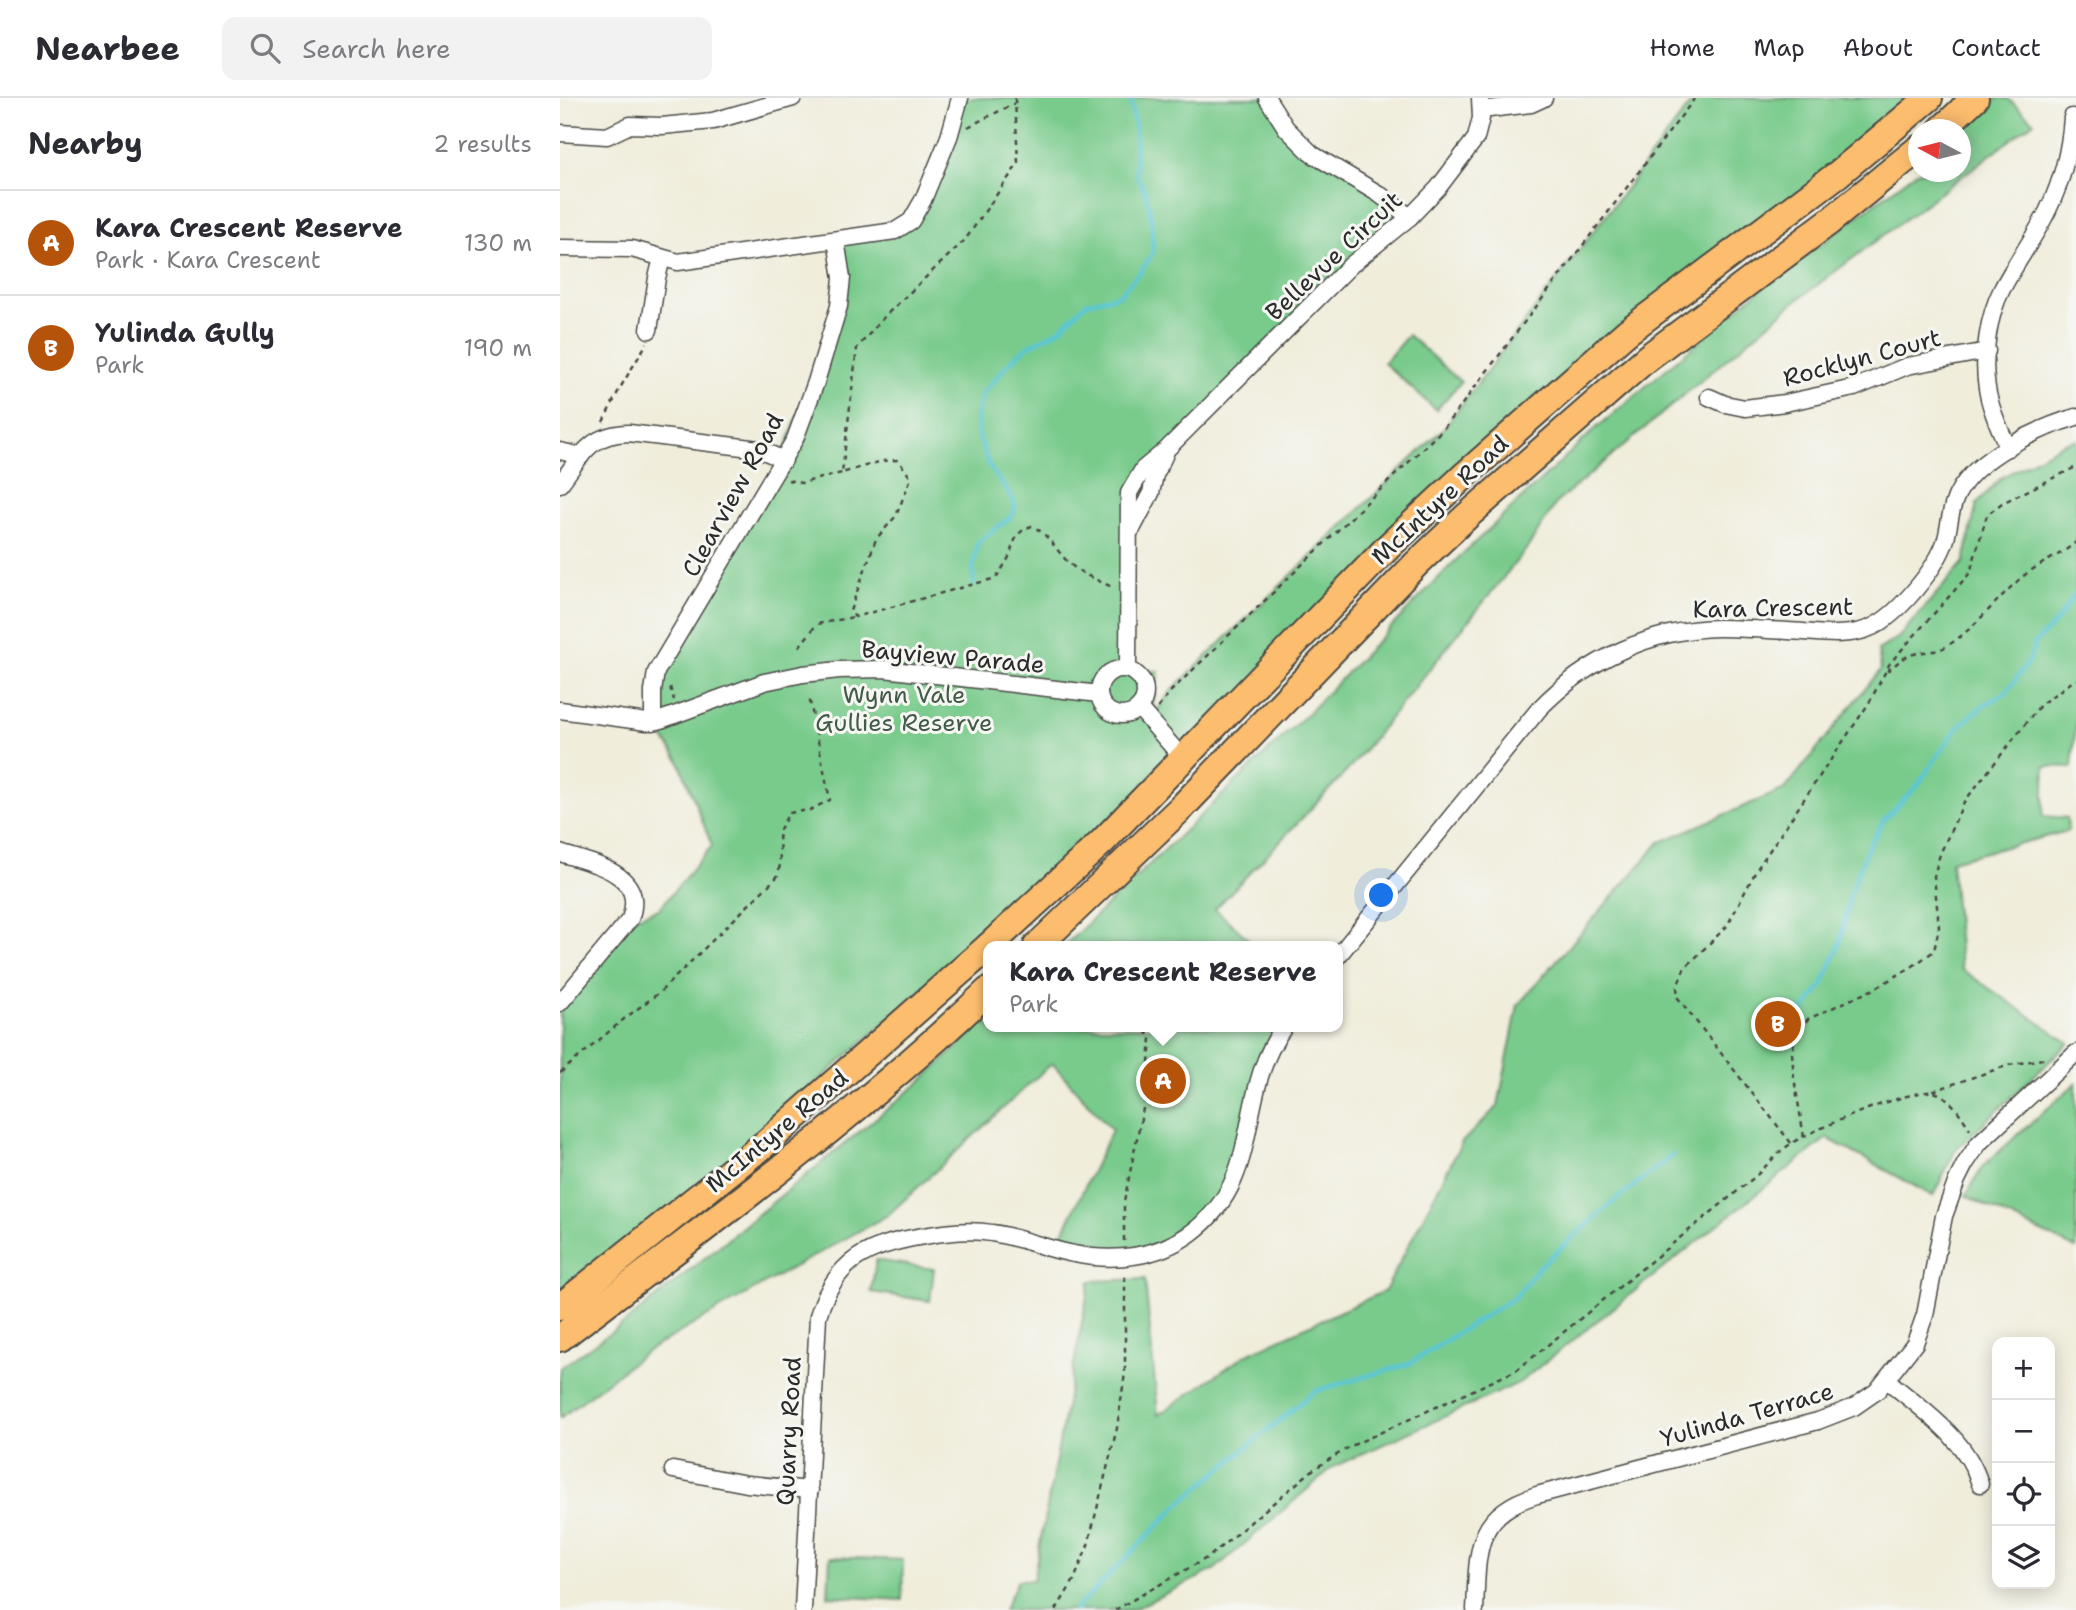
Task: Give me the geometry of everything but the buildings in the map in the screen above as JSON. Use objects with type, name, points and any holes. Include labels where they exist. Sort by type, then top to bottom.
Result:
[{"type":"main road","name":"McIntyre Road","points":[[995,941],[1102,842],[1184,760],[1390,545],[1566,384],[1627,332],[1838,174],[1929,98]]},
{"type":"main road","points":[[1953,119],[1975,98]]},
{"type":"main road","name":"McIntyre Road","points":[[1042,941],[1182,807],[1407,573],[1506,481],[1647,358],[1830,221],[1908,158]]},
{"type":"main road","points":[[1182,807],[1184,760],[1231,756]]},
{"type":"main road","name":"McIntyre Road","points":[[560,1307],[766,1143],[983,952]]},
{"type":"main road","name":"McIntyre Road","points":[[560,1338],[722,1216],[872,1096],[983,996]]},
{"type":"street","points":[[560,248],[632,249],[678,262],[895,231],[911,221],[923,200],[949,137],[961,98]]},
{"type":"street","points":[[1267,98],[1286,128],[1312,154],[1379,194],[1410,217]]},
{"type":"street","name":"Bellevue Circuit","points":[[1128,670],[1129,493],[1143,469],[1166,450],[1351,265],[1410,217],[1438,188],[1476,138],[1480,104],[1531,104],[1544,98]]},
{"type":"street","points":[[560,133],[607,136],[630,125],[662,127],[713,121],[789,99]]},
{"type":"street","points":[[2008,449],[1989,397],[1986,377],[1987,351],[1997,300],[2038,229],[2062,174],[2071,140],[2072,117]]},
{"type":"street","name":"Clearview Road","points":[[653,722],[656,672],[795,439],[839,306],[842,278],[836,240]]},
{"type":"street","points":[[651,332],[662,258]]},
{"type":"street","name":"Rocklyn Court","points":[[1709,397],[1745,408],[1785,404],[1854,388],[1907,366],[1987,351]]},
{"type":"street","name":"Kara Crescent","points":[[1343,950],[1539,709],[1563,685],[1622,650],[1684,632],[1727,628],[1855,633],[1874,626],[1899,607],[1935,563],[1946,540],[1954,500],[1975,470],[2047,427],[2076,417]]},
{"type":"street","points":[[560,484],[598,439],[612,433],[759,449],[784,460]]},
{"type":"street","points":[[560,451],[581,456]]},
{"type":"street","name":"Bayview Parade","points":[[560,710],[653,722],[764,682],[839,670],[884,669],[1099,695]]},
{"type":"street","points":[[1144,714],[1146,688],[1135,672],[1114,670],[1104,678],[1099,695],[1102,705],[1118,716],[1144,714],[1184,760]]},
{"type":"street","points":[[560,853],[602,867],[621,877],[634,896],[635,908],[630,919],[560,1003]]},
{"type":"street","points":[[1125,1257],[1157,1250],[1188,1235],[1224,1201],[1243,1156],[1255,1089],[1263,1063],[1281,1032]]},
{"type":"street","name":"Yulinda Terrace","points":[[1475,1610],[1479,1556],[1485,1531],[1511,1504],[1818,1421],[1840,1413],[1867,1398],[1887,1380],[1910,1351],[1920,1332],[1944,1216],[1957,1180],[1979,1143],[2076,1054]]},
{"type":"street","name":"Quarry Road","points":[[803,1610],[818,1316],[827,1291],[849,1263],[861,1253],[882,1245],[959,1231],[1010,1236],[1073,1254],[1125,1257]]},
{"type":"street","points":[[1887,1380],[1965,1451],[1980,1484]]},
{"type":"street","points":[[673,1470],[747,1483],[810,1490]]},
{"type":"path","points":[[1144,714],[1443,429],[1695,98]]},
{"type":"path","points":[[842,473],[858,348],[885,316],[965,240],[1018,164],[1015,100],[949,137]]},
{"type":"path","points":[[604,422],[651,332]]},
{"type":"path","points":[[775,476],[801,483],[882,461],[898,460],[911,478],[896,516],[876,539],[850,611],[855,617]]},
{"type":"path","points":[[1791,1143],[1678,998],[1677,987],[1684,969],[1727,926],[1757,869],[1869,703],[1885,673],[1906,644],[1970,573],[1987,515],[2002,503],[2076,467]]},
{"type":"path","points":[[799,647],[817,624],[855,617],[996,578],[1009,557],[1012,542],[1023,529],[1032,526],[1042,531],[1078,570],[1129,596]]},
{"type":"path","points":[[1885,673],[1901,659],[1948,646],[2028,573],[2062,554],[2076,542]]},
{"type":"path","points":[[1804,1137],[1794,1078],[1792,1053],[1795,1036],[1808,1019],[1876,988],[1934,951],[1939,927],[1934,876],[1940,854],[1964,802],[2041,704],[2076,679]]},
{"type":"path","points":[[560,1073],[660,992],[776,877],[780,864],[779,831],[789,813],[810,810],[830,800],[809,697]]},
{"type":"path","points":[[1056,1610],[1074,1580],[1088,1545],[1117,1428],[1125,1373],[1124,1202],[1147,1089],[1151,1038],[1146,1032]]},
{"type":"path","points":[[1115,1610],[1210,1556],[1314,1469],[1350,1446],[1517,1370],[1756,1176],[1791,1143],[1876,1106],[1917,1093],[1933,1092],[2009,1065],[2054,1057]]},
{"type":"path","points":[[1933,1092],[1946,1097],[1979,1143]]},
{"type":"green space","name":"Wynn Vale Gullies Reserve","points":[[960,98],[1267,98],[1286,128],[1410,217],[1166,450],[1130,535],[1129,670],[1159,671],[1151,718],[1171,691],[1443,429],[1695,98],[1929,98],[1627,332],[1184,760],[560,1307],[560,1003],[630,919],[659,909],[712,846],[679,761],[653,722],[653,691],[775,476],[839,306],[836,240],[903,227]]},
{"type":"green space","points":[[1997,98],[2007,98],[2034,122],[1971,169],[1971,123]]},
{"type":"green space","points":[[1908,178],[1908,182],[1954,182],[1792,304],[1557,502],[1528,547],[1349,769],[1215,909],[1250,941],[1069,941],[1307,714],[1452,564],[1593,431],[1762,288]]},
{"type":"green space","points":[[1408,335],[1461,382],[1436,410],[1384,363]]},
{"type":"green space","points":[[2076,440],[2076,721],[2072,767],[2045,766],[2043,816],[2067,818],[2068,831],[1951,861],[1961,969],[2069,1043],[1956,1149],[1933,1196],[1827,1138],[1519,1383],[1333,1467],[1214,1570],[1132,1610],[1004,1610],[1018,1580],[1033,1580],[1090,1281],[1145,1279],[1158,1415],[1247,1354],[1385,1291],[1462,1142],[1498,1106],[1518,1005],[1660,842],[1785,789],[1881,669],[1878,650],[1899,637],[1964,562],[1977,503],[2001,478],[2064,443]]},
{"type":"green space","points":[[983,1023],[983,1032],[1281,1032],[1275,1040],[1243,1156],[1201,1225],[1125,1257],[1058,1243],[1112,1130],[1052,1063],[888,1215],[646,1352],[560,1418],[560,1368],[626,1322],[918,1084]]},
{"type":"green space","points":[[2076,1083],[2076,1249],[1966,1196],[1983,1166]]},
{"type":"green space","points":[[876,1260],[934,1269],[930,1301],[871,1292]]},
{"type":"green space","points":[[830,1557],[903,1560],[902,1600],[828,1596]]},
{"type":"waterway","points":[[974,584],[973,568],[978,542],[1012,516],[1015,507],[1013,499],[989,466],[979,437],[977,415],[982,394],[1011,361],[1027,347],[1059,330],[1086,303],[1119,295],[1153,253],[1151,217],[1145,191],[1136,174],[1135,125],[1130,98]]},
{"type":"waterway","points":[[1802,1012],[1823,984],[1840,943],[1850,894],[1867,849],[1884,820],[1917,786],[1957,728],[1984,705],[2007,692],[2030,659],[2035,643],[2057,621],[2076,592]]},
{"type":"waterway","points":[[1075,1610],[1181,1502],[1315,1391],[1409,1364],[1515,1297],[1538,1268],[1612,1203],[1673,1155]]},
{"type":"place","name":"Yulinda Gully","points":[[1778,1024]]},
{"type":"place","name":"Kara Crescent Reserve","points":[[1163,1081]]}]
